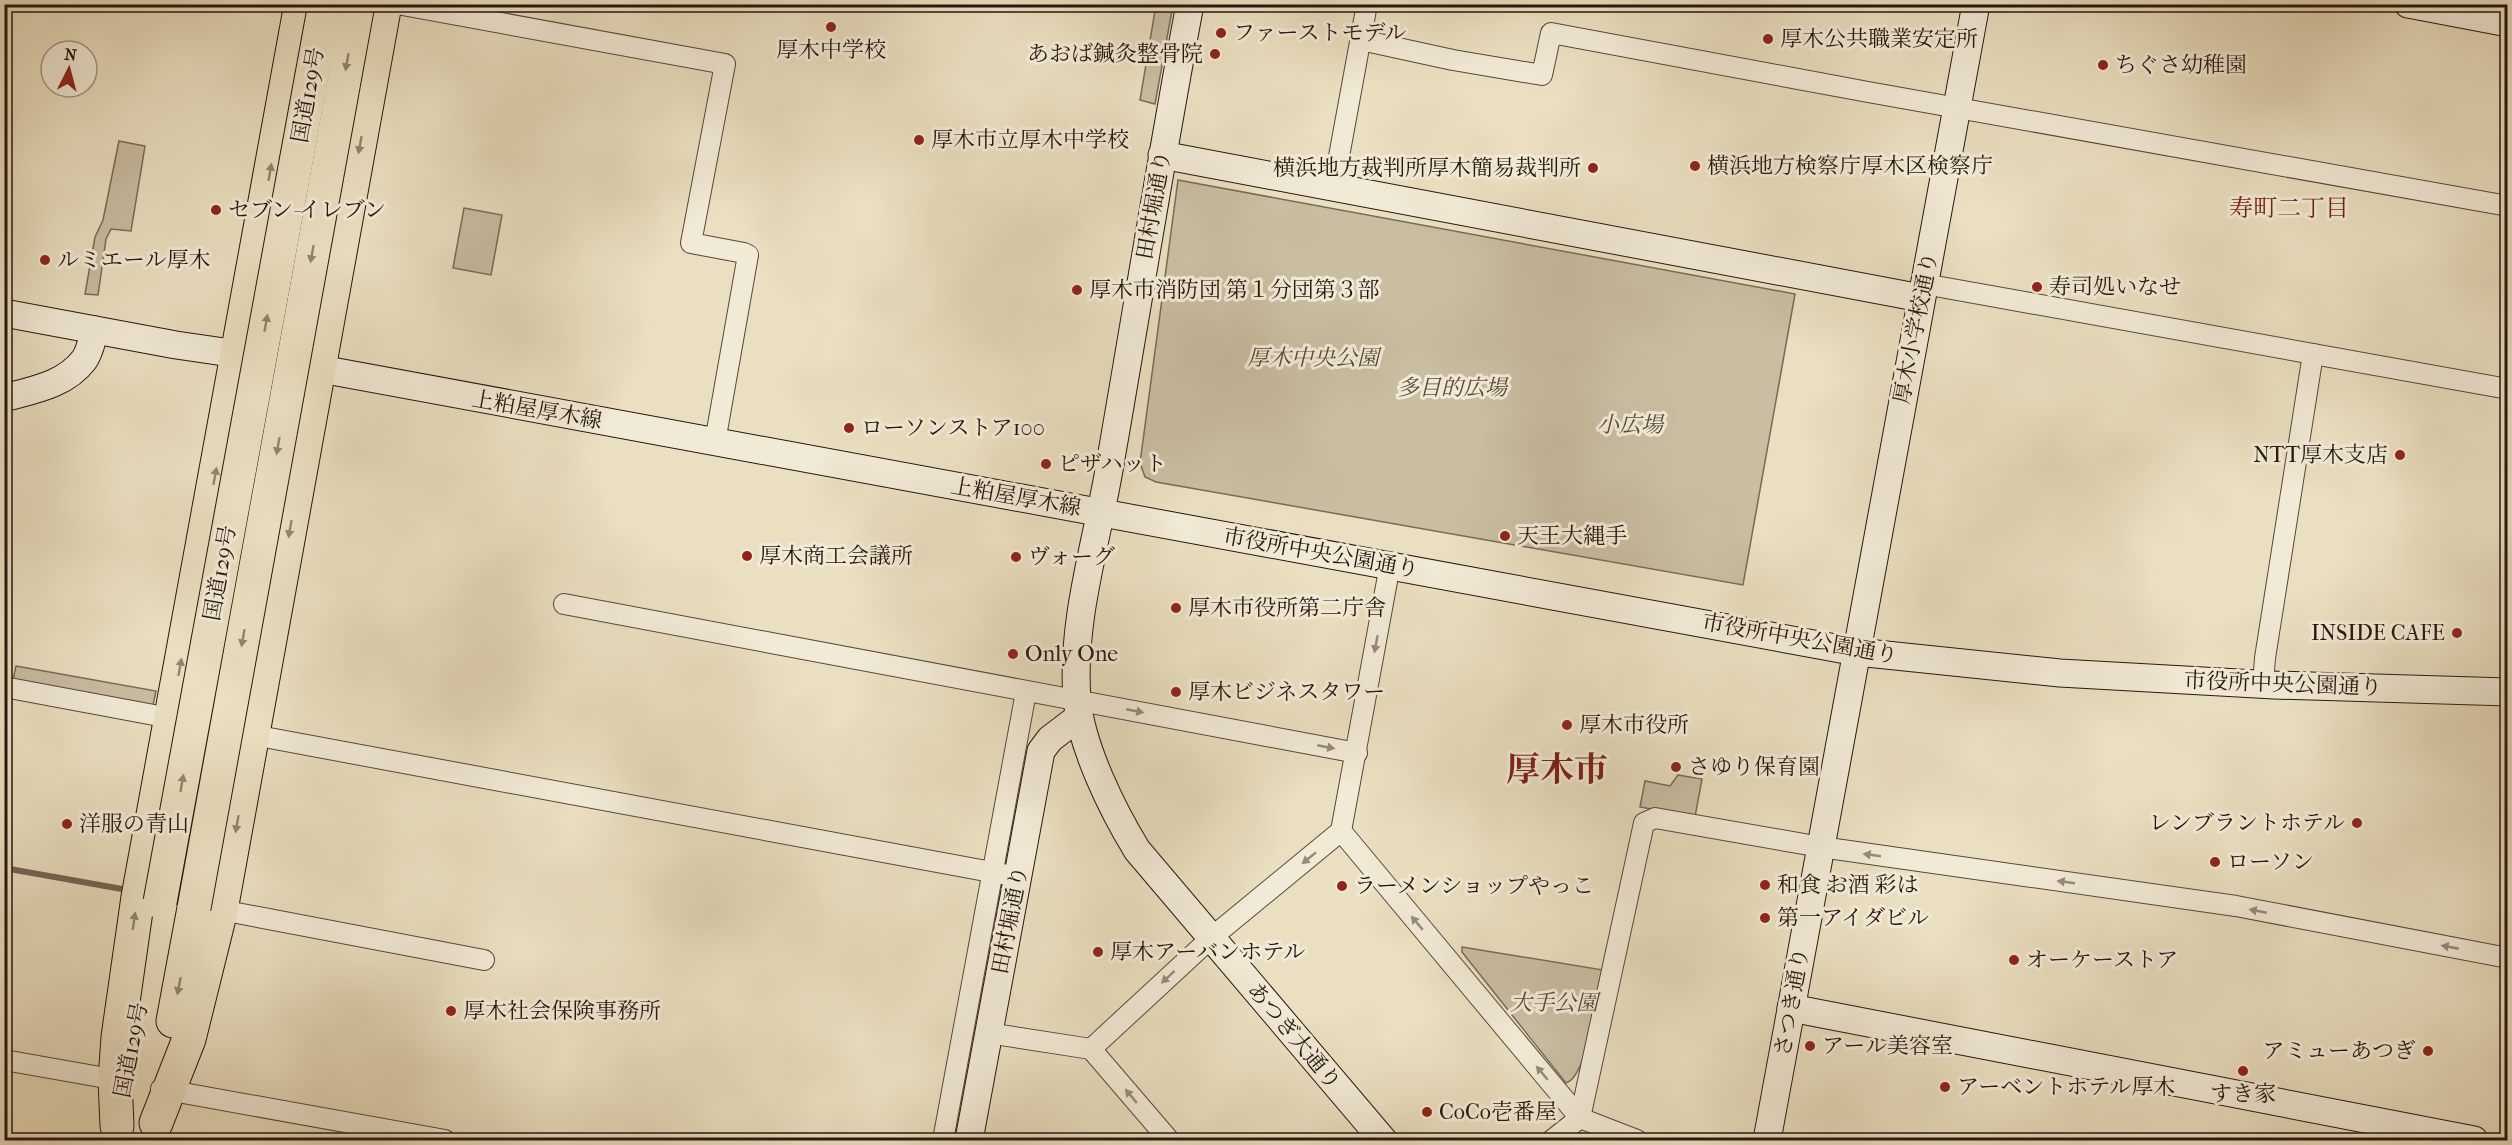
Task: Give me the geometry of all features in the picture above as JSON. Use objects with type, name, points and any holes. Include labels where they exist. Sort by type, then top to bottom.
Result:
[{"type":"highway","points":[[120,1081],[118,1037],[138,897],[301,4]]},
{"type":"highway","name":"国道129号","points":[[116,1133],[120,1081],[160,902],[325,4]]},
{"type":"highway","name":"国道129号","points":[[154,1132],[208,909],[357,4]]},
{"type":"highway","points":[[208,909],[253,735],[385,4]]},
{"type":"street","points":[[397,4],[725,64],[691,243],[748,255],[716,442]]},
{"type":"street","name":"田村堀通り","points":[[969,1140],[988,1033],[1005,875],[1041,752],[1078,709],[1076,672],[1089,565],[1190,4]]},
{"type":"street","points":[[1333,189],[1367,4]]},
{"type":"street","name":"厚木小学校通り","points":[[1857,652],[1976,4]]},
{"type":"street","points":[[2408,4],[2508,23]]},
{"type":"street","points":[[1361,40],[1453,60],[1542,75],[1551,33],[2508,206]]},
{"type":"street","points":[[1162,155],[1333,189],[2508,389]]},
{"type":"street","name":"上粕屋厚木線","points":[[4,313],[319,368],[1100,513]]},
{"type":"street","points":[[4,398],[49,386],[70,374],[84,360],[95,330]]},
{"type":"street","points":[[2263,684],[2313,354]]},
{"type":"street","name":"市役所中央公園通り","points":[[1100,513],[1857,652],[2060,673],[2263,684],[2508,692]]},
{"type":"street","points":[[1091,1049],[1211,938],[1341,831],[1390,566]]},
{"type":"street","points":[[564,604],[1026,692],[1078,709],[1357,753]]},
{"type":"street","name":"さつき通り","points":[[1767,1140],[1857,652]]},
{"type":"street","points":[[4,687],[170,718]]},
{"type":"street","points":[[943,1140],[1005,875],[1026,692]]},
{"type":"street","name":"あつぎ大通り","points":[[1078,709],[1103,786],[1117,818],[1137,850],[1383,1140]]},
{"type":"street","points":[[253,735],[1005,875]]},
{"type":"street","points":[[1552,1140],[1580,1118],[1644,823],[1655,818],[1821,847],[2236,906],[2508,958]]},
{"type":"street","points":[[1341,831],[1580,1118],[1637,1140]]},
{"type":"street","points":[[208,909],[484,960]]},
{"type":"street","points":[[1791,1008],[2474,1140]]},
{"type":"street","points":[[988,1033],[1091,1049],[1169,1140]]},
{"type":"street","points":[[4,1060],[120,1081]]},
{"type":"street","points":[[165,1089],[445,1140]]},
{"type":"green space","points":[[1156,5],[1173,5],[1155,104],[1140,100]]},
{"type":"green space","points":[[119,141],[145,146],[131,231],[111,229],[106,239],[98,295],[85,294],[95,237],[103,220]]},
{"type":"green space","name":"厚木中央公園","points":[[1178,180],[1795,294],[1743,585],[1156,482],[1145,477],[1140,463]]},
{"type":"green space","points":[[464,208],[502,215],[491,275],[453,268]]},
{"type":"green space","points":[[16,666],[156,691],[153,705],[13,680]]},
{"type":"green space","points":[[1021,758],[1029,759],[1010,862],[1002,861]]},
{"type":"green space","points":[[1678,775],[1702,779],[1695,817],[1640,807],[1645,781],[1670,786]]},
{"type":"green space","points":[[994,887],[1004,888],[959,1140],[948,1140]]},
{"type":"green space","name":"大手公園","points":[[1462,947],[1603,970],[1591,1032],[1574,1077],[1566,1083],[1462,952]]},
{"type":"waterway","points":[[4,868],[122,889]]},
{"type":"place","name":"厚木中学校","points":[[831,27]]},
{"type":"place","name":"ファーストモデル","points":[[1221,33]]},
{"type":"place","name":"厚木公共職業安定所","points":[[1768,39]]},
{"type":"place","name":"あおば鍼灸整骨院","points":[[1215,54]]},
{"type":"place","name":"ちぐさ幼稚園","points":[[2103,65]]},
{"type":"place","name":"厚木市立厚木中学校","points":[[919,140]]},
{"type":"place","name":"横浜地方検察庁厚木区検察庁","points":[[1695,166]]},
{"type":"place","name":"横浜地方裁判所厚木簡易裁判所","points":[[1593,168]]},
{"type":"place","name":"セブン-イレブン","points":[[216,210]]},
{"type":"place","name":"ルミエール厚木","points":[[45,260]]},
{"type":"place","name":"寿司処いなせ","points":[[2037,287]]},
{"type":"place","name":"厚木市消防団 第１分団第３部","points":[[1077,290]]},
{"type":"place","name":"ローソンストア100","points":[[849,428]]},
{"type":"place","name":"NTT厚木支店","points":[[2400,455]]},
{"type":"place","name":"ピザハット","points":[[1046,464]]},
{"type":"place","name":"天王大縄手","points":[[1505,536]]},
{"type":"place","name":"厚木商工会議所","points":[[747,556]]},
{"type":"place","name":"ヴォーグ","points":[[1016,557]]},
{"type":"place","name":"厚木市役所第二庁舎","points":[[1176,608]]},
{"type":"place","name":"INSIDE CAFE","points":[[2457,633]]},
{"type":"place","name":"Only One","points":[[1013,654]]},
{"type":"place","name":"厚木ビジネスタワー","points":[[1176,692]]},
{"type":"place","name":"厚木市役所","points":[[1567,725]]},
{"type":"place","name":"さゆり保育園","points":[[1676,767]]},
{"type":"place","name":"レンブラントホテル","points":[[2357,823]]},
{"type":"place","name":"洋服の青山","points":[[67,824]]},
{"type":"place","name":"ローソン","points":[[2215,862]]},
{"type":"place","name":"和食 お酒 彩は","points":[[1765,885]]},
{"type":"place","name":"ラーメンショップやっこ","points":[[1342,886]]},
{"type":"place","name":"第一アイダビル","points":[[1765,918]]},
{"type":"place","name":"厚木アーバンホテル","points":[[1098,952]]},
{"type":"place","name":"オーケーストア","points":[[2014,960]]},
{"type":"place","name":"厚木社会保険事務所","points":[[451,1011]]},
{"type":"place","name":"アール美容室","points":[[1810,1046]]},
{"type":"place","name":"アミューあつぎ","points":[[2428,1051]]},
{"type":"place","name":"すき家","points":[[2243,1071]]},
{"type":"place","name":"アーベントホテル厚木","points":[[1945,1087]]},
{"type":"place","name":"CoCo壱番屋","points":[[1427,1112]]},
{"type":"district","name":"寿町二丁目","points":[[2289,208]]},
{"type":"district","name":"厚木市","points":[[1557,770]]},
{"type":"park label","name":"多目的広場","points":[[1452,388]]},
{"type":"park label","name":"小広場","points":[[1630,425]]}]
